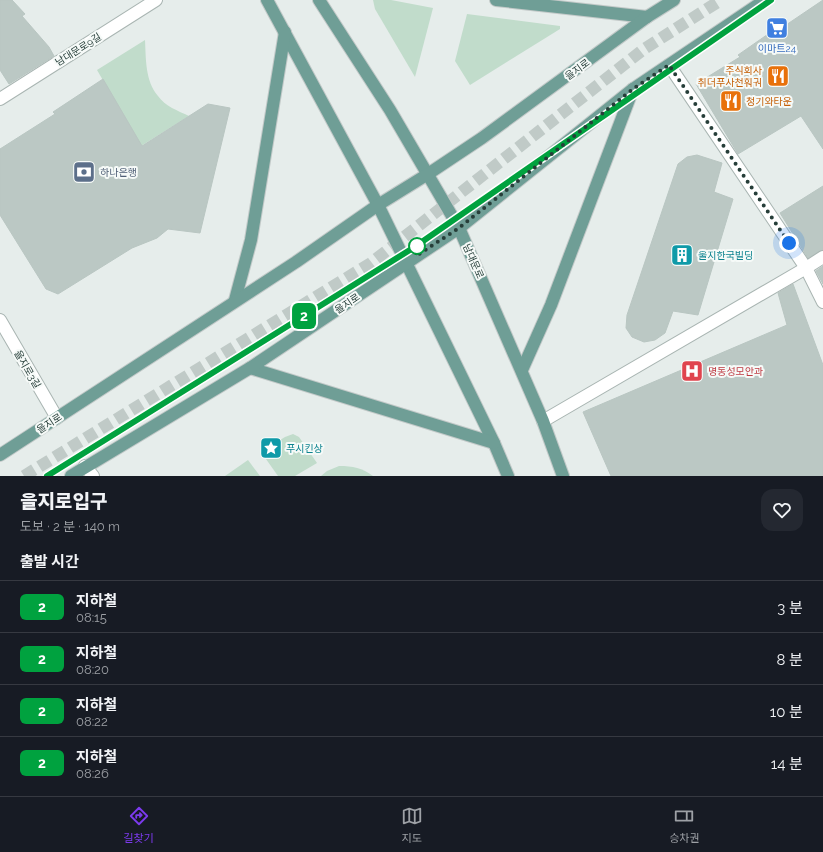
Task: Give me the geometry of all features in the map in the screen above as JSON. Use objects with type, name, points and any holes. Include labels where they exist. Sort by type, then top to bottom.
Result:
[{"type":"main road","points":[[267,0],[378,205],[494,443],[508,476]]},
{"type":"main road","name":"남대문로","points":[[319,0],[390,110],[459,228],[522,370],[563,476]]},
{"type":"main road","points":[[496,0],[647,18]]},
{"type":"main road","name":"을지로","points":[[0,455],[296,262],[378,205],[482,138],[674,0]]},
{"type":"main road","name":"을지로","points":[[71,476],[89,471],[250,368],[459,228],[633,89],[765,0]]},
{"type":"main road","points":[[236,300],[251,240],[285,32]]},
{"type":"main road","points":[[522,370],[552,305],[633,89]]},
{"type":"main road","points":[[250,368],[494,443]]},
{"type":"street","name":"남대문로9길","points":[[0,99],[156,0]]},
{"type":"street","points":[[669,65],[806,268],[823,302]]},
{"type":"street","points":[[543,421],[806,268],[823,256]]},
{"type":"street","name":"을지로3길","points":[[0,320],[57,418]]},
{"type":"green space","points":[[373,0],[391,0],[433,8],[415,77],[375,9]]},
{"type":"green space","points":[[467,14],[560,26],[560,29],[470,85],[455,61]]},
{"type":"green space","points":[[145,40],[148,76],[154,90],[161,100],[176,110],[189,116],[141,146],[97,70]]},
{"type":"green space","points":[[293,434],[299,437],[317,463],[295,476],[278,476],[261,452],[285,437]]},
{"type":"green space","points":[[248,460],[260,476],[225,476]]},
{"type":"green space","points":[[339,466],[357,468],[373,476],[321,476],[327,471]]},
{"type":"building","points":[[0,0],[12,0],[25,14],[22,16],[49,47],[54,56],[9,84],[0,70]]},
{"type":"building","points":[[823,0],[823,149],[801,116],[738,154],[696,84],[740,57],[738,55],[784,23],[786,25]]},
{"type":"building","name":"하나은행","points":[[103,79],[142,146],[208,104],[230,108],[200,233],[168,229],[157,238],[132,248],[58,294],[46,289],[0,215],[0,149],[55,114],[53,112]]},
{"type":"building","name":"울지한국빌딩","points":[[697,155],[722,163],[714,192],[733,199],[698,315],[673,311],[665,333],[655,340],[644,342],[632,337],[626,328],[627,315],[678,164],[687,157]]},
{"type":"building","points":[[823,186],[823,250],[808,258],[780,213]]},
{"type":"building","points":[[823,266],[823,284],[816,271]]},
{"type":"building","points":[[793,284],[823,365],[823,476],[611,476],[583,412],[787,325],[778,293]]},
{"type":"tunnel","points":[[24,476],[371,263],[644,49],[721,0]]},
{"type":"metro line","name":"2","points":[[47,476],[413,248],[771,0]]},
{"type":"place","name":"이마트24","points":[[777,28]]},
{"type":"place","name":"주식회사 취더푸사천훠궈","points":[[778,76]]},
{"type":"place","name":"청기와타운","points":[[731,101]]},
{"type":"place","name":"하나은행","points":[[84,172]]},
{"type":"place","name":"울지한국빌딩","points":[[682,255]]},
{"type":"place","name":"명동성모안과","points":[[692,371]]},
{"type":"place","name":"푸시킨상","points":[[271,448]]},
{"type":"route","points":[[417,246],[416,256],[459,228],[633,89],[669,65],[789,243]]}]
